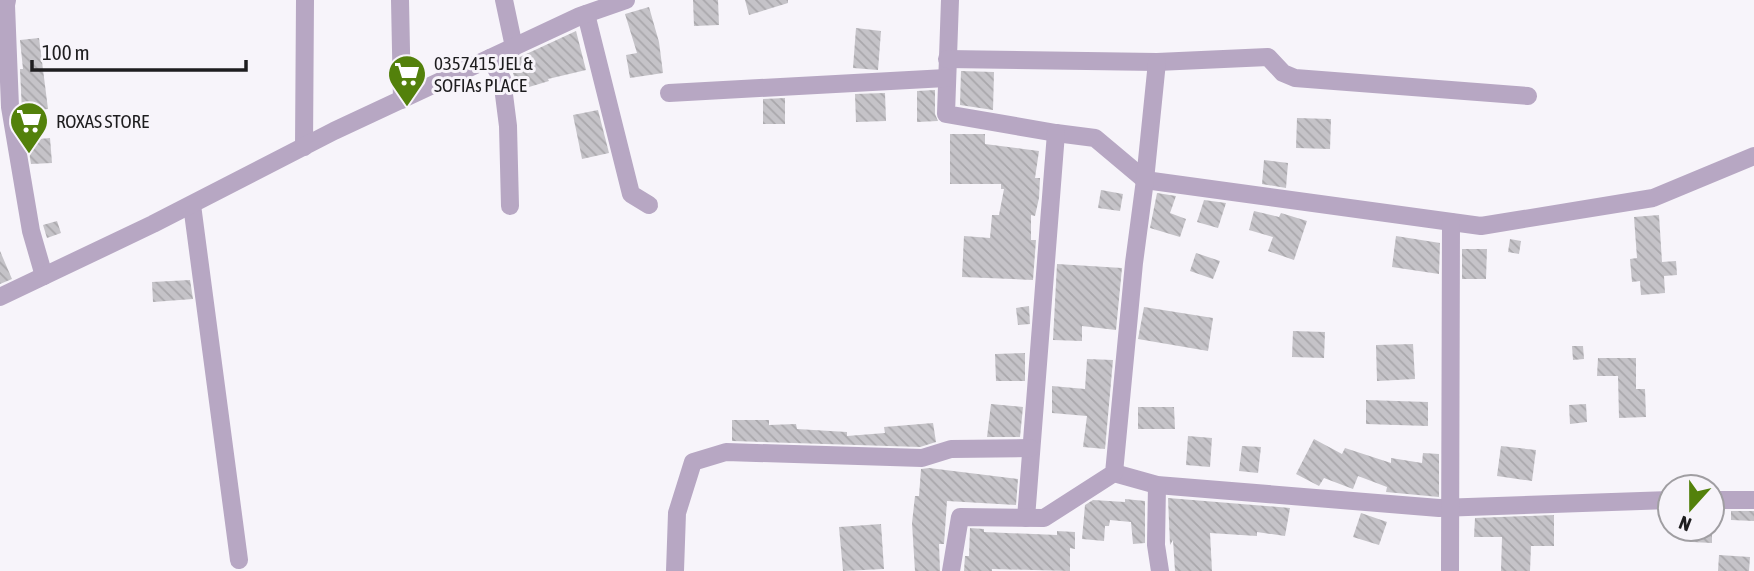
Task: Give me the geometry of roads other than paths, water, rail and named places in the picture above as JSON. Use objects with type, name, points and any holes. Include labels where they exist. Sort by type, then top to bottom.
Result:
[{"type":"street","points":[[8,0],[5,107],[31,231],[44,276]]},
{"type":"street","points":[[304,146],[305,0]]},
{"type":"street","points":[[400,0],[402,100]]},
{"type":"street","points":[[504,0],[514,47]]},
{"type":"street","points":[[0,297],[192,205],[304,146],[586,14],[626,0]]},
{"type":"street","points":[[950,0],[946,114],[1095,138],[1145,180],[1481,226],[1653,198],[1754,156]]},
{"type":"street","points":[[586,14],[631,194],[649,205]]},
{"type":"street","points":[[947,59],[1157,62],[1268,57],[1283,73],[1295,78],[1528,96]]},
{"type":"street","points":[[490,58],[502,79],[508,126],[510,206]]},
{"type":"street","points":[[1114,473],[1133,263],[1157,62]]},
{"type":"street","points":[[669,93],[946,78]]},
{"type":"street","points":[[1026,518],[1056,133]]},
{"type":"street","points":[[192,205],[239,560]]},
{"type":"street","points":[[1450,571],[1451,222]]},
{"type":"street","points":[[675,571],[677,513],[693,462],[726,452],[922,458],[951,449],[1030,448]]},
{"type":"street","points":[[951,571],[960,517],[1044,518],[1114,473],[1157,485],[1450,508],[1656,501]]},
{"type":"street","points":[[1157,485],[1156,545],[1160,571]]},
{"type":"street","points":[[1726,500],[1754,500]]},
{"type":"place","name":"0357415 JEL & SOFIAs PLACE","points":[[407,108]]},
{"type":"place","name":"ROXAS STORE","points":[[29,155]]}]
